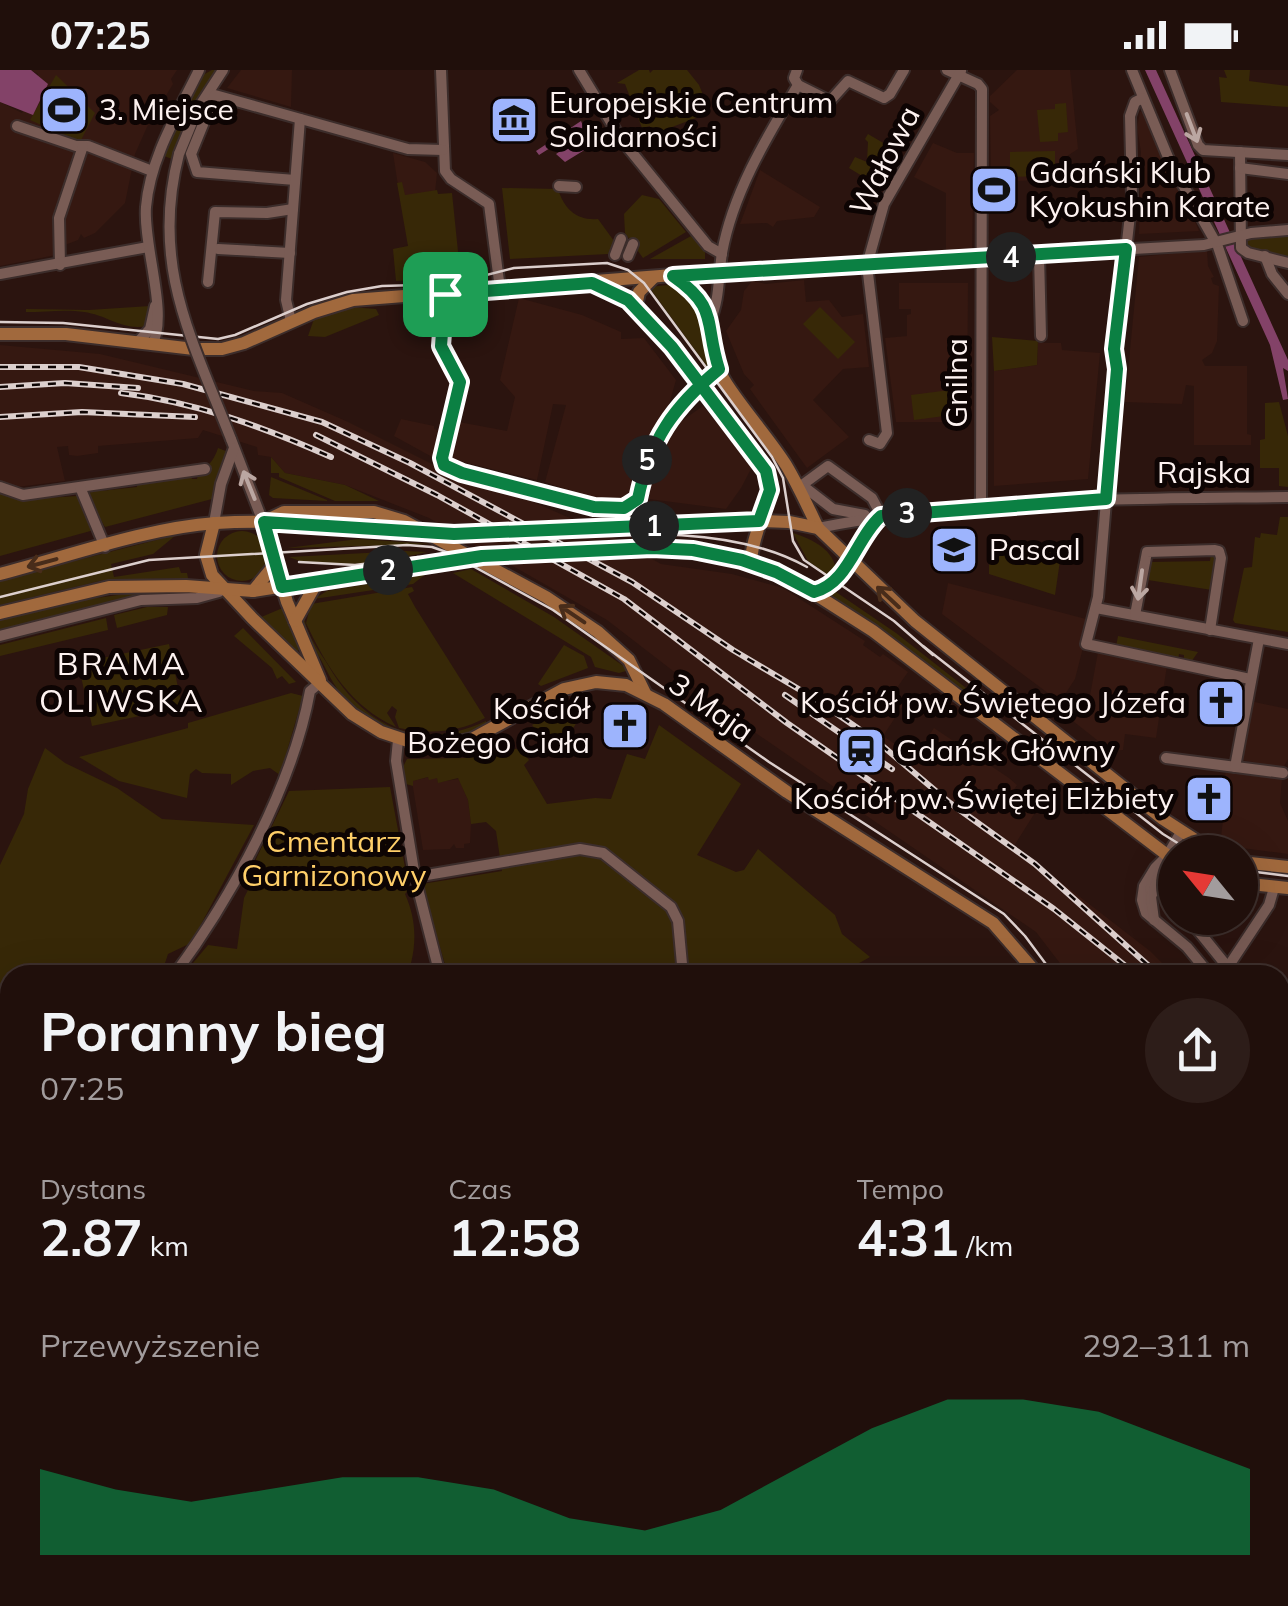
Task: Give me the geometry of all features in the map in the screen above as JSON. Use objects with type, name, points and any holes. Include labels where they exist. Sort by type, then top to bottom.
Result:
[{"type":"main road","points":[[0,334],[47,332],[222,349],[353,300],[673,276],[700,296],[710,322],[719,369],[788,468],[818,528]]},
{"type":"main road","points":[[636,306],[639,292],[654,277]]},
{"type":"main road","points":[[592,283],[636,306],[701,383],[766,471],[770,490],[752,546],[752,562]]},
{"type":"main road","points":[[701,383],[719,369]]},
{"type":"main road","points":[[264,522],[284,512],[374,512],[404,521],[546,597],[598,632],[629,660],[646,692]]},
{"type":"main road","points":[[0,574],[214,523],[264,522],[416,532],[573,530],[759,521],[818,528],[854,554],[915,621],[1186,835]]},
{"type":"main road","points":[[253,591],[276,563],[264,522]]},
{"type":"main road","points":[[214,523],[206,560],[225,590]]},
{"type":"main road","points":[[0,613],[109,587],[186,586],[253,591],[448,560],[608,548],[693,550],[752,562],[814,592],[884,639],[1158,848]]},
{"type":"main road","points":[[814,592],[832,584],[854,554]]},
{"type":"main road","name":"3 Maja","points":[[276,563],[321,682]]},
{"type":"main road","points":[[296,622],[317,582]]},
{"type":"main road","name":"3 Maja","points":[[225,590],[361,721],[398,740],[436,746],[472,739],[582,683],[610,682],[646,692],[786,792],[993,923],[1030,965]]},
{"type":"main road","points":[[295,660],[308,648]]},
{"type":"main road","points":[[1258,864],[1288,867]]},
{"type":"street","points":[[144,344],[159,330],[146,209],[152,172],[199,70]]},
{"type":"street","points":[[223,70],[196,110],[179,154],[168,213],[172,278],[182,314],[264,522]]},
{"type":"street","points":[[441,70],[445,171],[490,204],[500,288]]},
{"type":"street","points":[[579,70],[615,130],[708,246],[722,254]]},
{"type":"street","points":[[797,70],[794,78],[798,84],[830,102],[848,81],[884,98],[904,70]]},
{"type":"street","points":[[946,70],[960,72]]},
{"type":"street","points":[[1132,70],[1170,162],[1226,241],[1244,252],[1288,263]]},
{"type":"street","points":[[1170,70],[1203,150],[1288,155]]},
{"type":"street","name":"Gnilna","points":[[960,72],[982,89],[981,508]]},
{"type":"street","name":"Wałowa","points":[[869,440],[880,444],[887,433],[867,265],[884,204],[960,72]]},
{"type":"street","points":[[710,322],[722,272],[722,254],[754,162],[798,84]]},
{"type":"street","points":[[295,180],[197,172],[190,154],[215,94],[408,149],[444,150]]},
{"type":"street","points":[[1143,98],[1136,102],[1130,116],[1133,162],[1129,236],[1114,349],[1117,369],[1096,608],[1086,644],[1250,679]]},
{"type":"street","points":[[291,321],[286,300],[300,118]]},
{"type":"street","points":[[17,126],[152,172]]},
{"type":"street","points":[[60,265],[59,218],[82,146]]},
{"type":"street","points":[[1240,152],[1226,241],[1243,321]]},
{"type":"street","points":[[1240,168],[1288,174]]},
{"type":"street","points":[[558,186],[576,187]]},
{"type":"street","points":[[208,282],[215,212],[293,209]]},
{"type":"street","points":[[673,276],[983,260],[1226,241],[1288,230]]},
{"type":"street","points":[[615,254],[621,239]]},
{"type":"street","points":[[628,256],[634,244]]},
{"type":"street","points":[[0,274],[148,247]]},
{"type":"street","points":[[218,249],[290,253]]},
{"type":"street","points":[[1040,255],[1041,336]]},
{"type":"street","points":[[1265,256],[1272,274],[1288,294]]},
{"type":"street","points":[[445,294],[441,346],[460,380],[442,460],[450,470],[594,507],[624,508],[638,499],[654,443],[701,383]]},
{"type":"street","points":[[214,523],[233,444]]},
{"type":"street","points":[[798,488],[828,466],[872,498],[881,516]]},
{"type":"street","points":[[0,488],[22,494],[205,469]]},
{"type":"street","points":[[80,486],[105,546]]},
{"type":"street","points":[[798,488],[838,511],[881,516]]},
{"type":"street","name":"Rajska","points":[[818,528],[881,516],[1106,499],[1288,497]]},
{"type":"street","points":[[854,554],[881,516]]},
{"type":"street","points":[[1136,615],[1147,552],[1219,551],[1210,630]]},
{"type":"street","points":[[0,636],[141,600],[197,598],[225,590]]},
{"type":"street","points":[[1096,608],[1288,644]]},
{"type":"street","points":[[1235,767],[1259,639]]},
{"type":"street","points":[[181,965],[210,926],[253,842],[284,779],[310,691],[321,682]]},
{"type":"street","points":[[398,740],[396,761],[415,878],[437,965]]},
{"type":"street","points":[[1166,758],[1283,773]]},
{"type":"street","points":[[415,878],[580,849],[598,851],[671,908],[678,921],[682,965]]},
{"type":"street","points":[[1158,878],[1149,888],[1144,907],[1202,965]]},
{"type":"street","points":[[1149,888],[1158,891]]},
{"type":"street","points":[[1234,965],[1278,891]]},
{"type":"street","points":[[1202,935],[1226,965]]},
{"type":"shaded area","points":[[0,70],[31,70],[48,84],[33,115],[0,102]]},
{"type":"shaded area","points":[[31,70],[177,70],[135,154],[125,203],[95,233],[84,238],[81,234],[56,255],[0,266],[0,102],[22,113],[38,74]]},
{"type":"shaded area","points":[[241,70],[292,70],[291,107],[227,88]]},
{"type":"shaded area","points":[[1017,70],[1070,70],[1078,149],[1061,160],[1062,179],[991,182],[990,116],[999,110],[990,102],[990,96]]},
{"type":"shaded area","points":[[1145,70],[1156,70],[1288,360],[1288,371],[1283,368],[1288,399],[1283,400],[1270,345]]},
{"type":"shaded area","points":[[1140,112],[1144,112],[1199,231],[1139,234]]},
{"type":"shaded area","points":[[581,121],[591,146],[565,162],[556,154],[573,139],[553,150],[580,129],[539,155],[536,151]]},
{"type":"shaded area","points":[[933,143],[957,153],[974,153],[972,252],[946,254],[946,193],[914,177]]},
{"type":"shaded area","points":[[393,153],[425,162],[437,173],[435,193],[400,199]]},
{"type":"shaded area","points":[[760,170],[820,207],[814,217],[777,221],[773,227],[767,223],[740,224]]},
{"type":"shaded area","points":[[1207,250],[1213,284],[1219,286],[1217,341],[1212,353],[1202,360],[1205,366],[1247,366],[1247,434],[1251,435],[1251,445],[1194,445],[1194,386],[1186,385],[1182,404],[1125,402],[1139,257]]},
{"type":"shaded area","points":[[804,280],[806,302],[829,300],[842,317],[863,314],[869,367],[843,369],[813,400],[849,437],[807,468],[750,389],[754,385],[744,374],[726,331],[741,310],[744,291],[752,281],[766,284]]},
{"type":"shaded area","points":[[899,283],[968,283],[967,414],[956,415],[955,422],[896,422],[885,338],[907,336],[907,315],[911,309],[899,309]]},
{"type":"shaded area","points":[[519,298],[582,315],[621,332],[621,339],[644,338],[676,380],[666,415],[644,454],[629,500],[591,498],[545,482],[566,405],[553,404],[537,480],[451,459],[459,422],[507,431],[515,397],[500,380]]},
{"type":"shaded area","points":[[1038,343],[1061,343],[1062,350],[1100,353],[1088,479],[994,486],[994,371],[1037,365]]},
{"type":"shaded area","points":[[0,345],[100,354],[254,391],[282,393],[472,484],[524,498],[609,535],[661,564],[732,574],[783,588],[865,641],[863,645],[880,657],[883,654],[908,672],[892,695],[904,704],[883,736],[914,757],[934,728],[1009,778],[1017,785],[1013,791],[1038,808],[1014,846],[1164,965],[1061,965],[1036,932],[864,814],[853,800],[734,718],[607,620],[429,518],[345,485],[285,473],[271,457],[258,455],[257,447],[203,430],[198,438],[98,446],[98,453],[77,456],[69,455],[68,446],[57,447],[65,481],[9,488],[0,482]]},
{"type":"shaded area","points":[[703,406],[753,465],[741,488],[726,509],[649,499],[653,467],[662,443],[676,425]]},
{"type":"shaded area","points":[[401,419],[441,431],[434,458],[394,436]]},
{"type":"shaded area","points":[[948,583],[1090,620],[1075,679],[1060,702],[942,614]]},
{"type":"shaded area","points":[[1098,652],[1167,665],[1156,738],[1125,734],[1123,750],[1111,751],[1073,721],[1071,715],[1076,711],[1090,712]]},
{"type":"shaded area","points":[[1250,701],[1288,709],[1288,759],[1283,768],[1242,760]]},
{"type":"shaded area","points":[[1226,770],[1282,778],[1280,803],[1288,821],[1288,854],[1258,850],[1258,835],[1221,835],[1223,820],[1219,819]]},
{"type":"shaded area","points":[[437,778],[438,782],[459,779],[468,800],[471,823],[470,843],[464,844],[464,848],[454,844],[450,849],[423,850],[412,781]]},
{"type":"green space","points":[[216,70],[186,121],[172,159],[164,156],[201,76]]},
{"type":"green space","points":[[639,70],[687,70],[706,102],[701,116],[659,132],[649,140],[650,126],[642,128],[625,84],[617,83]]},
{"type":"green space","points":[[1224,70],[1250,70],[1249,81],[1288,86],[1288,107],[1221,102],[1219,77],[1227,78]]},
{"type":"green space","name":"3. Miejsce","points":[[56,75],[95,113],[80,142],[30,120]]},
{"type":"green space","points":[[1066,103],[1068,132],[1058,133],[1058,141],[1040,142],[1037,110],[1055,109],[1055,104]]},
{"type":"green space","points":[[868,134],[902,154],[882,188],[849,168],[855,157],[867,162]]},
{"type":"green space","points":[[1055,151],[1055,176],[1010,177],[1010,152]]},
{"type":"green space","points":[[402,182],[405,195],[437,190],[438,194],[452,193],[460,271],[455,277],[396,281],[393,249],[408,246],[397,183]]},
{"type":"green space","points":[[502,188],[558,189],[572,212],[598,219],[614,241],[608,254],[510,259]]},
{"type":"green space","points":[[642,195],[659,199],[686,232],[643,258],[625,233],[624,214]]},
{"type":"green space","points":[[1288,235],[1288,259],[1252,250],[1244,240]]},
{"type":"green space","points":[[691,236],[705,252],[705,259],[650,259]]},
{"type":"green space","points":[[677,284],[700,304],[709,369],[649,287]]},
{"type":"green space","points":[[150,306],[147,326],[138,327],[84,312],[26,312],[26,309]]},
{"type":"green space","points":[[351,307],[376,309],[379,315],[325,337],[308,336],[314,319]]},
{"type":"green space","points":[[820,307],[855,342],[838,359],[803,324]]},
{"type":"green space","points":[[992,337],[1038,341],[1037,365],[994,371]]},
{"type":"green space","points":[[950,390],[952,415],[914,420],[911,395]]},
{"type":"green space","points":[[1279,402],[1288,436],[1288,487],[1279,486],[1279,468],[1260,468],[1265,403]]},
{"type":"green space","points":[[218,448],[228,452],[212,499],[105,527],[88,497],[99,486],[100,491],[137,487],[137,481],[191,474],[192,479],[197,479]]},
{"type":"green space","points":[[271,457],[285,473],[345,485],[379,501],[335,501],[279,477],[279,473],[271,473]]},
{"type":"green space","points":[[271,477],[327,501],[273,498],[269,495]]},
{"type":"green space","points":[[0,492],[17,500],[77,496],[82,499],[94,530],[0,556]]},
{"type":"green space","points":[[1280,517],[1288,517],[1288,632],[1233,620],[1244,568],[1252,567],[1255,537],[1260,538],[1261,533],[1277,535]]},
{"type":"green space","points":[[242,531],[260,538],[267,556],[260,574],[242,581],[224,574],[217,556],[224,538]]},
{"type":"green space","points":[[793,533],[815,542],[832,557],[836,572],[831,577],[808,561]]},
{"type":"green space","points":[[176,535],[153,554],[111,564],[114,577],[179,567],[188,578],[104,580],[0,605],[0,580]]},
{"type":"green space","points":[[358,539],[432,544],[287,548]]},
{"type":"green space","points":[[996,547],[1062,547],[1055,595],[989,574],[989,555]]},
{"type":"green space","points":[[427,552],[337,564],[289,557]]},
{"type":"green space","points":[[1211,554],[1217,554],[1212,590],[1148,580],[1151,562],[1210,561]]},
{"type":"green space","points":[[471,569],[554,617],[629,670],[619,673],[595,667],[591,657],[453,573]]},
{"type":"green space","points":[[426,574],[413,584],[314,599],[327,591]]},
{"type":"green space","points":[[412,587],[414,591],[408,594],[415,607],[485,718],[464,727],[422,731],[399,728],[397,710],[392,706],[387,713],[396,727],[380,719],[342,684],[306,623],[311,604]]},
{"type":"green space","points":[[833,590],[896,633],[966,688],[963,692],[827,592]]},
{"type":"green space","points":[[168,592],[140,595],[0,631],[0,620],[42,609],[104,597]]},
{"type":"green space","points":[[147,607],[168,607],[167,615],[117,628],[114,615]]},
{"type":"green space","points":[[285,607],[302,646],[297,652],[259,618]]},
{"type":"green space","points":[[304,616],[313,641],[342,686],[375,718],[415,733],[438,734],[486,721],[486,726],[468,733],[429,738],[391,732],[374,724],[337,689],[308,637]]},
{"type":"green space","points":[[106,618],[108,630],[0,656],[0,645]]},
{"type":"green space","points":[[243,628],[296,682],[289,684],[282,676],[277,679],[272,668],[234,636]]},
{"type":"green space","points":[[1118,636],[1198,652],[1191,662],[1184,661],[1184,655],[1179,654],[1178,660],[1116,647]]},
{"type":"green space","points":[[169,644],[182,707],[92,726],[78,663]]},
{"type":"green space","points":[[564,645],[584,656],[588,668],[541,686],[538,684]]},
{"type":"green space","points":[[291,693],[303,696],[280,775],[270,768],[253,771],[231,785],[231,774],[202,773],[196,769],[190,774],[187,798],[119,781],[79,757],[188,728],[188,723]]},
{"type":"green space","points":[[588,693],[570,733],[547,743],[532,725]]},
{"type":"green space","points":[[659,725],[741,784],[697,855],[736,872],[744,870],[758,849],[835,915],[842,934],[870,957],[856,965],[445,965],[422,884],[502,871],[496,831],[486,822],[471,824],[468,800],[458,778],[438,783],[437,778],[428,777],[413,781],[413,786],[406,784],[403,767],[407,759],[464,758],[505,739],[529,760],[524,765],[547,804],[611,799],[627,754],[645,759]]},
{"type":"green space","points":[[45,748],[65,763],[117,788],[162,819],[254,825],[191,943],[168,954],[164,965],[0,965],[0,865],[24,814],[28,789]]},
{"type":"green space","name":"Cmentarz Garnizonowy","points":[[390,787],[409,889],[405,894],[414,928],[413,965],[191,965],[208,945],[237,949],[244,898],[255,876],[256,859],[289,791]]},
{"type":"tram line","points":[[0,322],[63,323],[218,339],[307,304],[382,286],[451,284],[514,268],[607,263],[628,270],[644,283],[772,457],[783,478],[793,541],[804,560],[894,621],[933,655]]},
{"type":"tram line","points":[[432,541],[674,535],[722,539],[767,550],[807,567]]},
{"type":"tram line","points":[[0,597],[149,560],[407,545],[432,547],[553,610],[769,762],[1004,914],[1047,965]]},
{"type":"tram line","points":[[299,562],[355,565],[418,557]]},
{"type":"tram line","points":[[923,646],[1165,835]]},
{"type":"tram line","points":[[1258,872],[1288,876]]},
{"type":"railway","points":[[0,367],[79,367],[183,384],[322,422],[410,463],[632,582],[733,650],[817,700],[1035,864],[1148,965]]},
{"type":"railway","points":[[0,387],[65,383],[138,388]]},
{"type":"railway","points":[[121,393],[229,417],[331,457]]},
{"type":"railway","points":[[0,417],[82,412],[195,417]]},
{"type":"railway","points":[[316,435],[437,495],[624,599],[787,723],[1054,909],[1124,965]]},
{"type":"railway","points":[[785,695],[892,769]]},
{"type":"place","name":"3. Miejsce","points":[[64,110]]},
{"type":"place","name":"Europejskie Centrum Solidarności","points":[[514,120]]},
{"type":"place","name":"Gdański Klub Kyokushin Karate","points":[[994,190]]},
{"type":"place","name":"Pascal","points":[[954,550]]},
{"type":"place","name":"Kościół pw. Świętego Józefa","points":[[1221,703]]},
{"type":"place","name":"Kościół Bożego Ciała","points":[[625,726]]},
{"type":"place","name":"Gdańsk Główny","points":[[861,751]]},
{"type":"place","name":"Kościół pw. Świętej Elżbiety","points":[[1209,799]]},
{"type":"district","name":"BRAMA OLIWSKA","points":[[122,682]]},
{"type":"route","points":[[445,294],[441,346],[460,382],[442,458],[444,465],[450,470],[594,507],[624,508],[638,499],[648,456],[661,432],[701,383],[719,369],[704,303],[692,288],[673,276],[1126,249],[1114,349],[1117,369],[1106,499],[881,516],[868,528],[835,582],[814,592],[742,560],[693,550],[652,548],[460,558],[282,587],[264,522],[454,534],[759,521],[770,490],[766,471],[701,383],[656,327],[628,300],[592,283],[445,294]]}]
